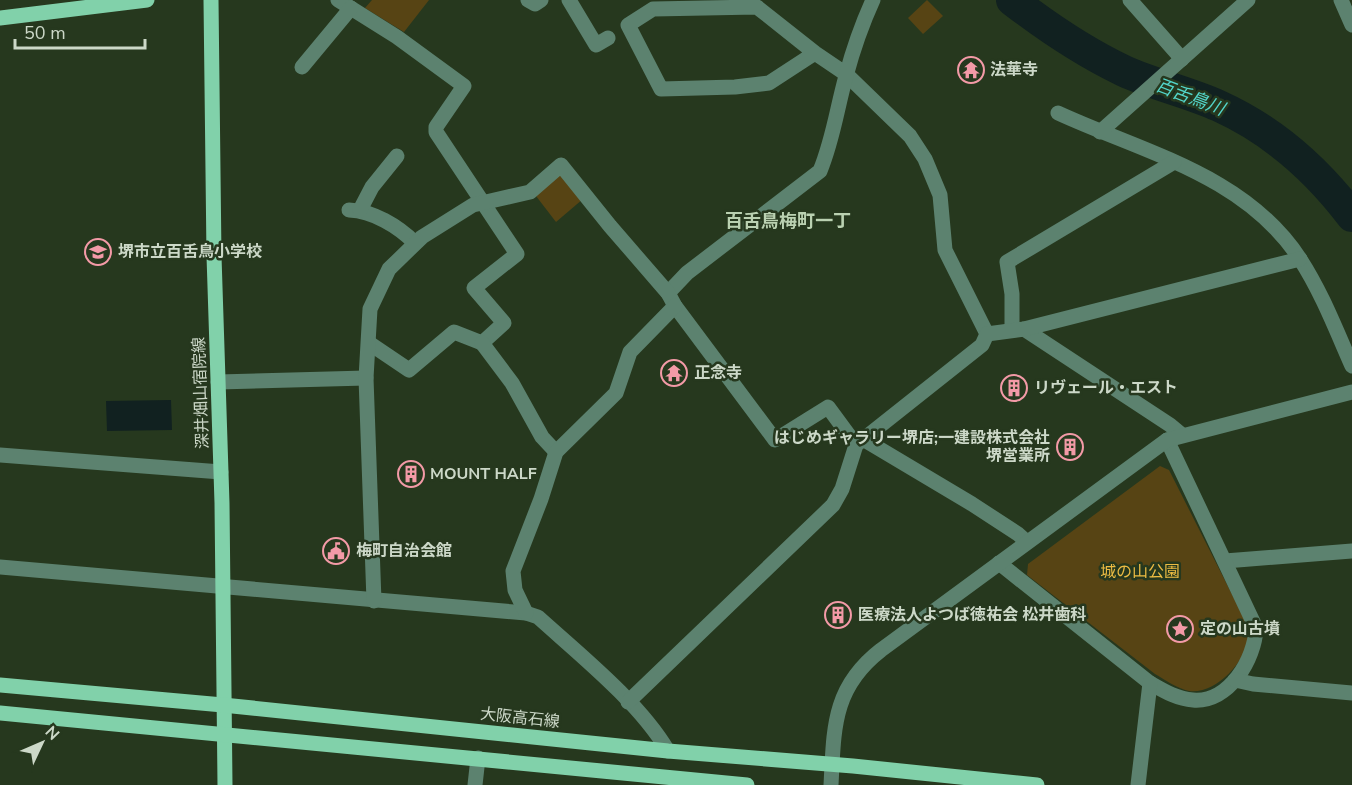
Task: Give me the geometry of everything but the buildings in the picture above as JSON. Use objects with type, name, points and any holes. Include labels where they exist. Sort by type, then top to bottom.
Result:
[{"type":"main road","points":[[0,18],[147,0]]},
{"type":"main road","name":"深井畑山宿院線","points":[[210,0],[214,256],[221,472],[225,785]]},
{"type":"main road","name":"大阪高石線","points":[[0,685],[1036,785]]},
{"type":"main road","points":[[0,713],[747,785]]},
{"type":"street","points":[[528,0],[535,4],[542,0]]},
{"type":"street","points":[[569,0],[596,45],[608,38]]},
{"type":"street","points":[[526,613],[515,590],[513,571],[541,499],[556,452],[616,393],[630,352],[671,300],[687,273],[820,171],[828,152],[846,74],[873,0]]},
{"type":"street","points":[[1130,0],[1182,59]]},
{"type":"street","points":[[1100,132],[1248,0]]},
{"type":"street","points":[[1341,0],[1352,25]]},
{"type":"street","points":[[302,67],[345,4],[398,37],[464,86],[436,127],[436,132],[517,254],[474,288],[504,323],[482,343]]},
{"type":"street","points":[[815,53],[770,82],[735,87],[661,89],[628,25],[653,9],[757,8],[846,74],[910,136],[925,159],[940,195],[945,250],[987,334]]},
{"type":"street","points":[[1058,113],[1220,183],[1250,204],[1271,224],[1299,258],[1320,293],[1352,366]]},
{"type":"street","points":[[397,156],[355,210],[396,226],[415,243]]},
{"type":"street","points":[[1174,162],[1007,262],[1018,330],[1170,424],[1182,435]]},
{"type":"street","points":[[374,601],[366,378],[370,309],[389,269],[415,243],[473,205],[530,192],[561,165],[671,300],[775,440],[828,407],[859,442],[972,504],[1027,542]]},
{"type":"street","points":[[987,334],[1018,330],[1299,258]]},
{"type":"street","points":[[369,343],[409,370],[454,332],[482,343],[512,383],[542,437],[556,452]]},
{"type":"street","points":[[628,702],[833,505],[842,489],[859,442],[982,345],[987,334]]},
{"type":"street","points":[[218,382],[366,378]]},
{"type":"street","points":[[831,785],[836,722],[841,699],[851,680],[868,660],[1167,440],[1352,392]]},
{"type":"street","points":[[999,563],[1150,683],[1175,697],[1195,700],[1209,699],[1223,692],[1248,662],[1256,644],[1256,628],[1167,440]]},
{"type":"street","points":[[0,455],[221,472]]},
{"type":"street","points":[[1225,561],[1352,551]]},
{"type":"street","points":[[0,567],[526,613],[538,616],[657,732],[668,751]]},
{"type":"street","points":[[1235,680],[1253,684],[1352,693]]},
{"type":"street","points":[[1138,785],[1150,683]]},
{"type":"street","points":[[475,785],[478,758]]},
{"type":"green space","points":[[372,0],[429,0],[404,32],[365,8]]},
{"type":"green space","points":[[927,0],[943,16],[923,34],[908,18]]},
{"type":"green space","points":[[561,174],[583,199],[556,222],[536,196]]},
{"type":"green space","name":"城の山公園","points":[[1160,466],[1169,470],[1248,626],[1248,640],[1241,659],[1218,683],[1199,691],[1180,688],[1155,674],[1027,575],[1028,564]]},
{"type":"shaded area","points":[[171,400],[172,430],[107,431],[106,401]]},
{"type":"waterway","name":"百舌鳥川","points":[[1012,0],[1066,38],[1109,64],[1219,106],[1257,127],[1309,167],[1352,216]]},
{"type":"place","name":"法華寺","points":[[971,70]]},
{"type":"place","name":"堺市立百舌鳥小学校","points":[[98,252]]},
{"type":"place","name":"正念寺","points":[[674,373]]},
{"type":"place","name":"リヴェール・エスト","points":[[1014,388]]},
{"type":"place","name":"はじめギャラリー堺店;一建設株式会社 堺営業所","points":[[1070,447]]},
{"type":"place","name":"MOUNT HALF","points":[[411,474]]},
{"type":"place","name":"梅町自治会館","points":[[336,551]]},
{"type":"place","name":"医療法人よつば徳祐会 松井歯科","points":[[838,615]]},
{"type":"place","name":"定の山古墳","points":[[1180,629]]},
{"type":"district","name":"百舌鳥梅町一丁","points":[[788,221]]}]
